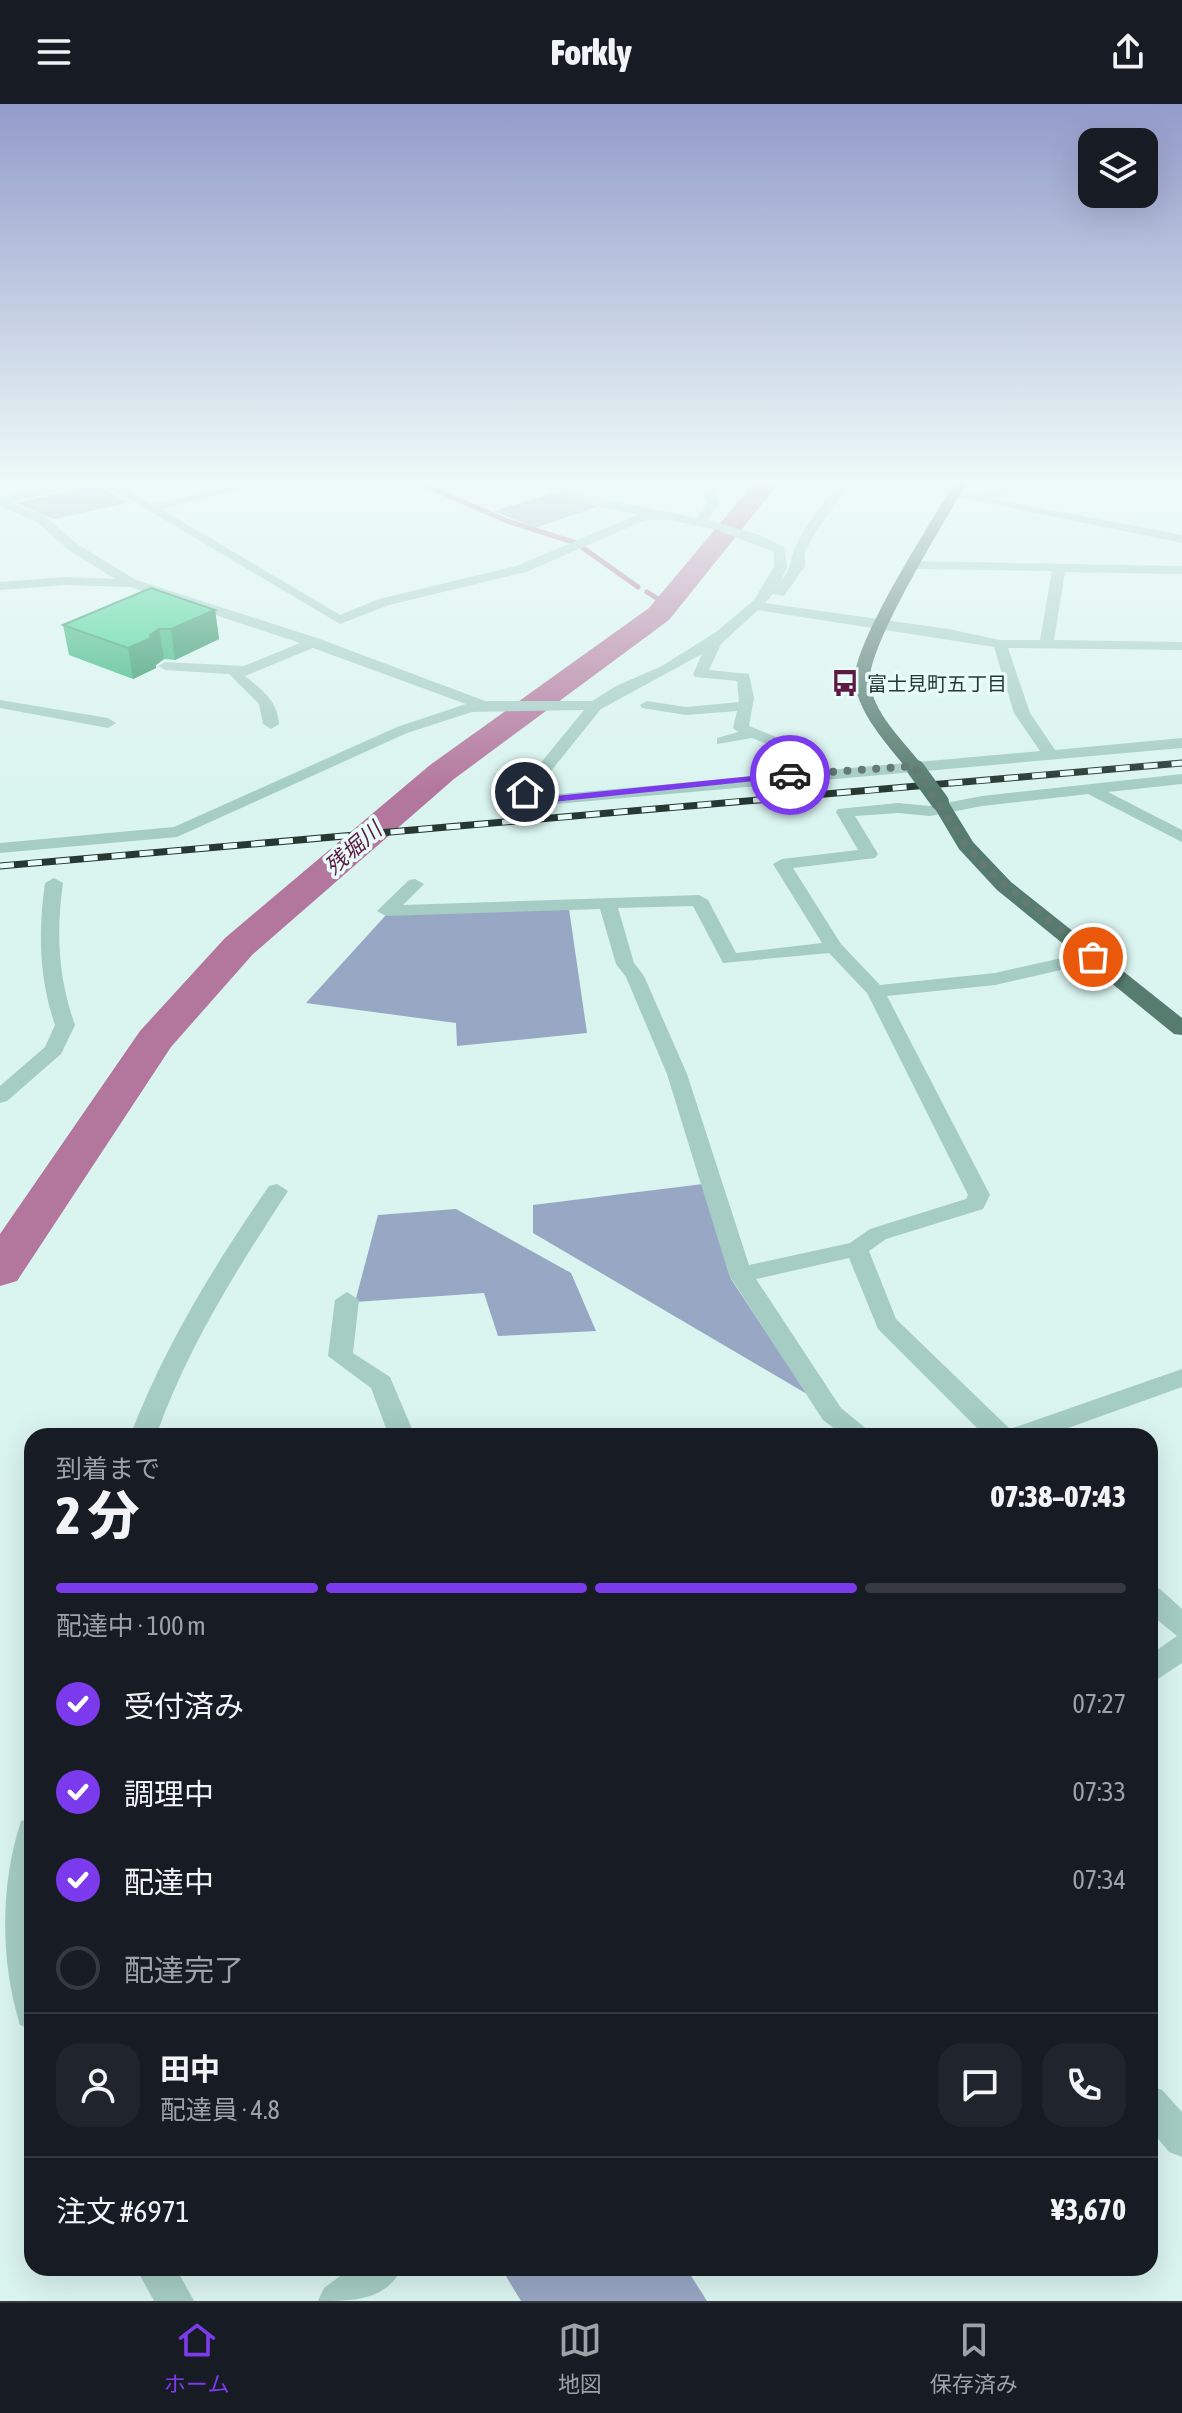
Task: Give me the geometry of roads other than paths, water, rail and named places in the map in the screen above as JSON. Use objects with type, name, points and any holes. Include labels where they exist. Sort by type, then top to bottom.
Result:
[{"type":"main road","points":[[904,587],[862,669],[865,695],[942,805],[966,845],[990,872],[1182,1029]]},
{"type":"street","points":[[142,587],[313,643],[485,705]]},
{"type":"street","points":[[283,587],[340,620]]},
{"type":"street","points":[[271,724],[273,712],[267,703],[235,675],[313,643],[340,620],[396,596],[442,587]]},
{"type":"street","points":[[770,587],[757,606],[715,642],[700,674],[744,677],[746,706],[741,728],[793,749],[799,774]]},
{"type":"street","points":[[757,606],[773,602],[784,587]]},
{"type":"street","points":[[1046,645],[1056,587]]},
{"type":"street","points":[[757,606],[948,633],[1000,644],[1182,646]]},
{"type":"street","points":[[741,620],[675,664],[607,696],[532,781],[525,792],[527,797],[534,801],[550,800],[799,774],[1182,743]]},
{"type":"street","points":[[1000,644],[1022,713],[1049,753]]},
{"type":"street","points":[[165,666],[242,670]]},
{"type":"street","points":[[0,704],[108,723]]},
{"type":"street","points":[[0,848],[177,832],[402,730],[485,705],[596,706]]},
{"type":"street","points":[[647,705],[686,711],[746,706]]},
{"type":"street","points":[[722,741],[754,733]]},
{"type":"street","points":[[741,1275],[857,1249],[878,1234],[975,1204],[979,1195],[875,991],[834,947],[782,864],[869,854],[844,812],[942,805],[1182,779]]},
{"type":"street","points":[[1091,789],[1182,837]]},
{"type":"street","points":[[0,1097],[54,1050],[65,1025],[52,995],[50,910],[54,883]]},
{"type":"street","points":[[415,884],[386,911],[699,900],[730,959],[834,947]]},
{"type":"street","points":[[607,902],[625,964],[635,976],[677,1074],[741,1275],[832,1414],[851,1428]]},
{"type":"street","points":[[875,991],[995,979],[1093,957]]},
{"type":"street","points":[[146,1428],[163,1379],[188,1325],[277,1191]]},
{"type":"street","points":[[857,1249],[886,1323],[993,1428]]},
{"type":"street","points":[[347,1300],[340,1356],[381,1383],[399,1428]]},
{"type":"street","points":[[1041,1428],[1182,1378]]},
{"type":"street","points":[[1158,1604],[1182,1626]]},
{"type":"street","points":[[1158,1666],[1182,1646]]},
{"type":"street","points":[[24,1858],[16,1884],[14,1924],[24,1973]]},
{"type":"street","points":[[1158,2111],[1182,2139]]},
{"type":"street","points":[[160,2276],[175,2301]]},
{"type":"street","points":[[337,2301],[372,2276]]},
{"type":"waterway","name":"残堀川","points":[[0,1270],[155,1040],[239,946],[442,772],[509,720],[659,614],[682,587]]},
{"type":"waterway","points":[[647,592],[666,604]]},
{"type":"railway","points":[[0,866],[1182,763]]},
{"type":"place","name":"富士見町五丁目","points":[[845,683]]}]
